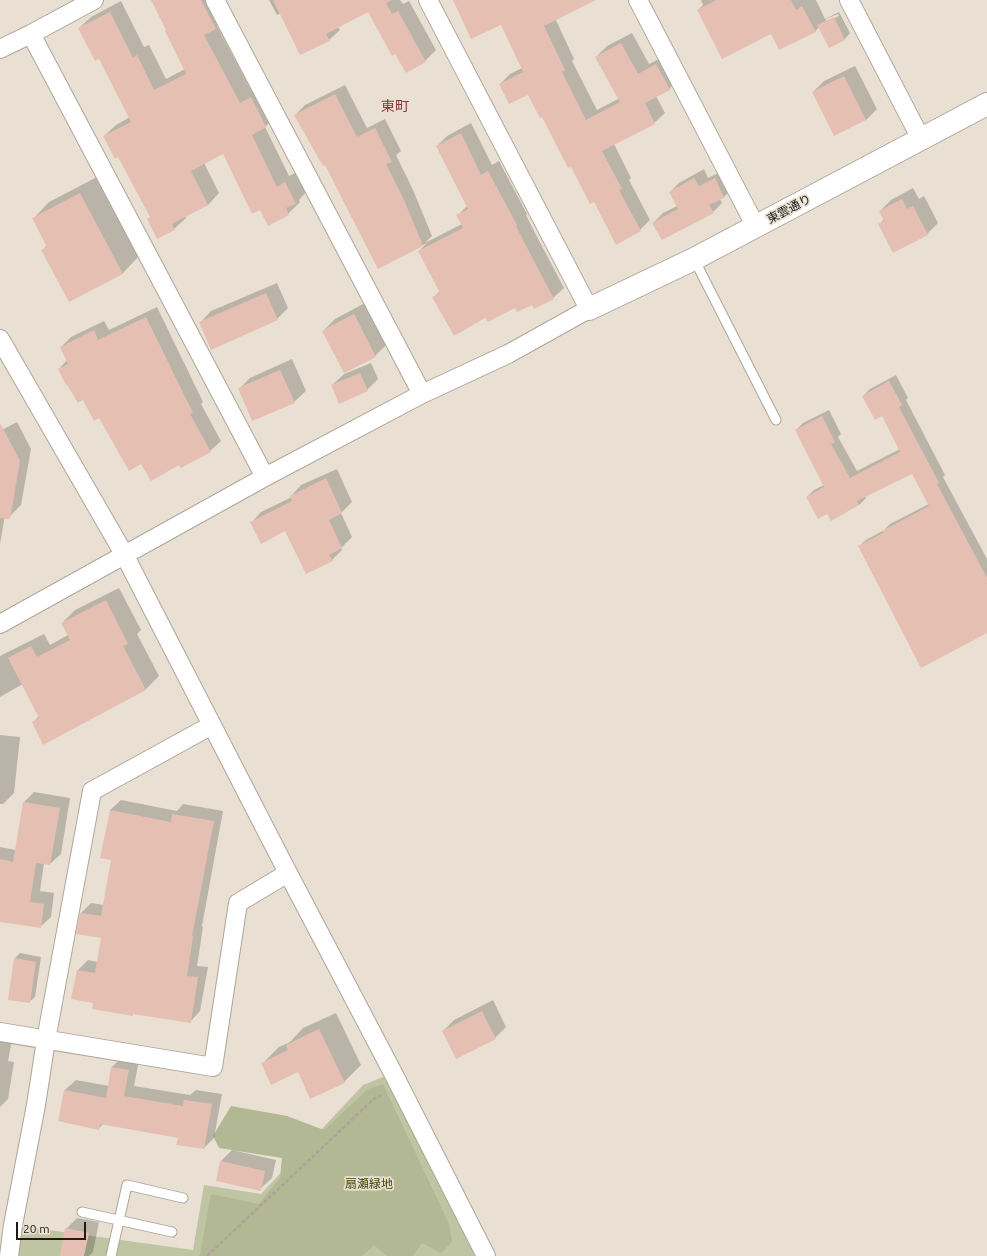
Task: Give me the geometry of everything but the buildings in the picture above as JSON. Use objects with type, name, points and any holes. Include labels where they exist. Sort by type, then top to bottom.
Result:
[{"type":"street","points":[[0,48],[31,34],[94,0]]},
{"type":"street","points":[[215,0],[422,394]]},
{"type":"street","points":[[0,624],[265,477],[422,394],[508,354],[589,309],[428,0]]},
{"type":"street","points":[[638,0],[756,227]]},
{"type":"street","points":[[849,0],[922,139]]},
{"type":"street","points":[[31,34],[265,477]]},
{"type":"street","name":"東雲通り","points":[[589,309],[694,259],[987,104]]},
{"type":"street","points":[[1,345],[124,554],[486,1256]]},
{"type":"street","points":[[9,1256],[6,1224],[36,1105],[46,1040],[92,791],[212,725]]},
{"type":"street","points":[[0,1032],[213,1067],[238,903],[288,872]]},
{"type":"lane","points":[[694,259],[776,420]]},
{"type":"lane","points":[[111,1256],[127,1185],[183,1198]]},
{"type":"lane","points":[[82,1212],[172,1232]]},
{"type":"path","points":[[207,1256],[374,1099],[399,1085]]},
{"type":"green space","name":"扇瀬緑地","points":[[393,1073],[486,1256],[9,1256],[13,1225],[193,1250],[204,1185],[261,1194],[363,1085]]},
{"type":"green space","name":"扇瀬緑地","points":[[383,1084],[449,1224],[452,1242],[441,1253],[422,1243],[413,1256],[387,1256],[374,1245],[362,1256],[197,1256],[200,1255],[211,1194],[259,1204],[280,1178],[282,1158],[219,1148],[213,1136],[231,1106],[287,1116],[324,1130],[368,1089]]},
{"type":"district","name":"東町","points":[[395,106]]}]
